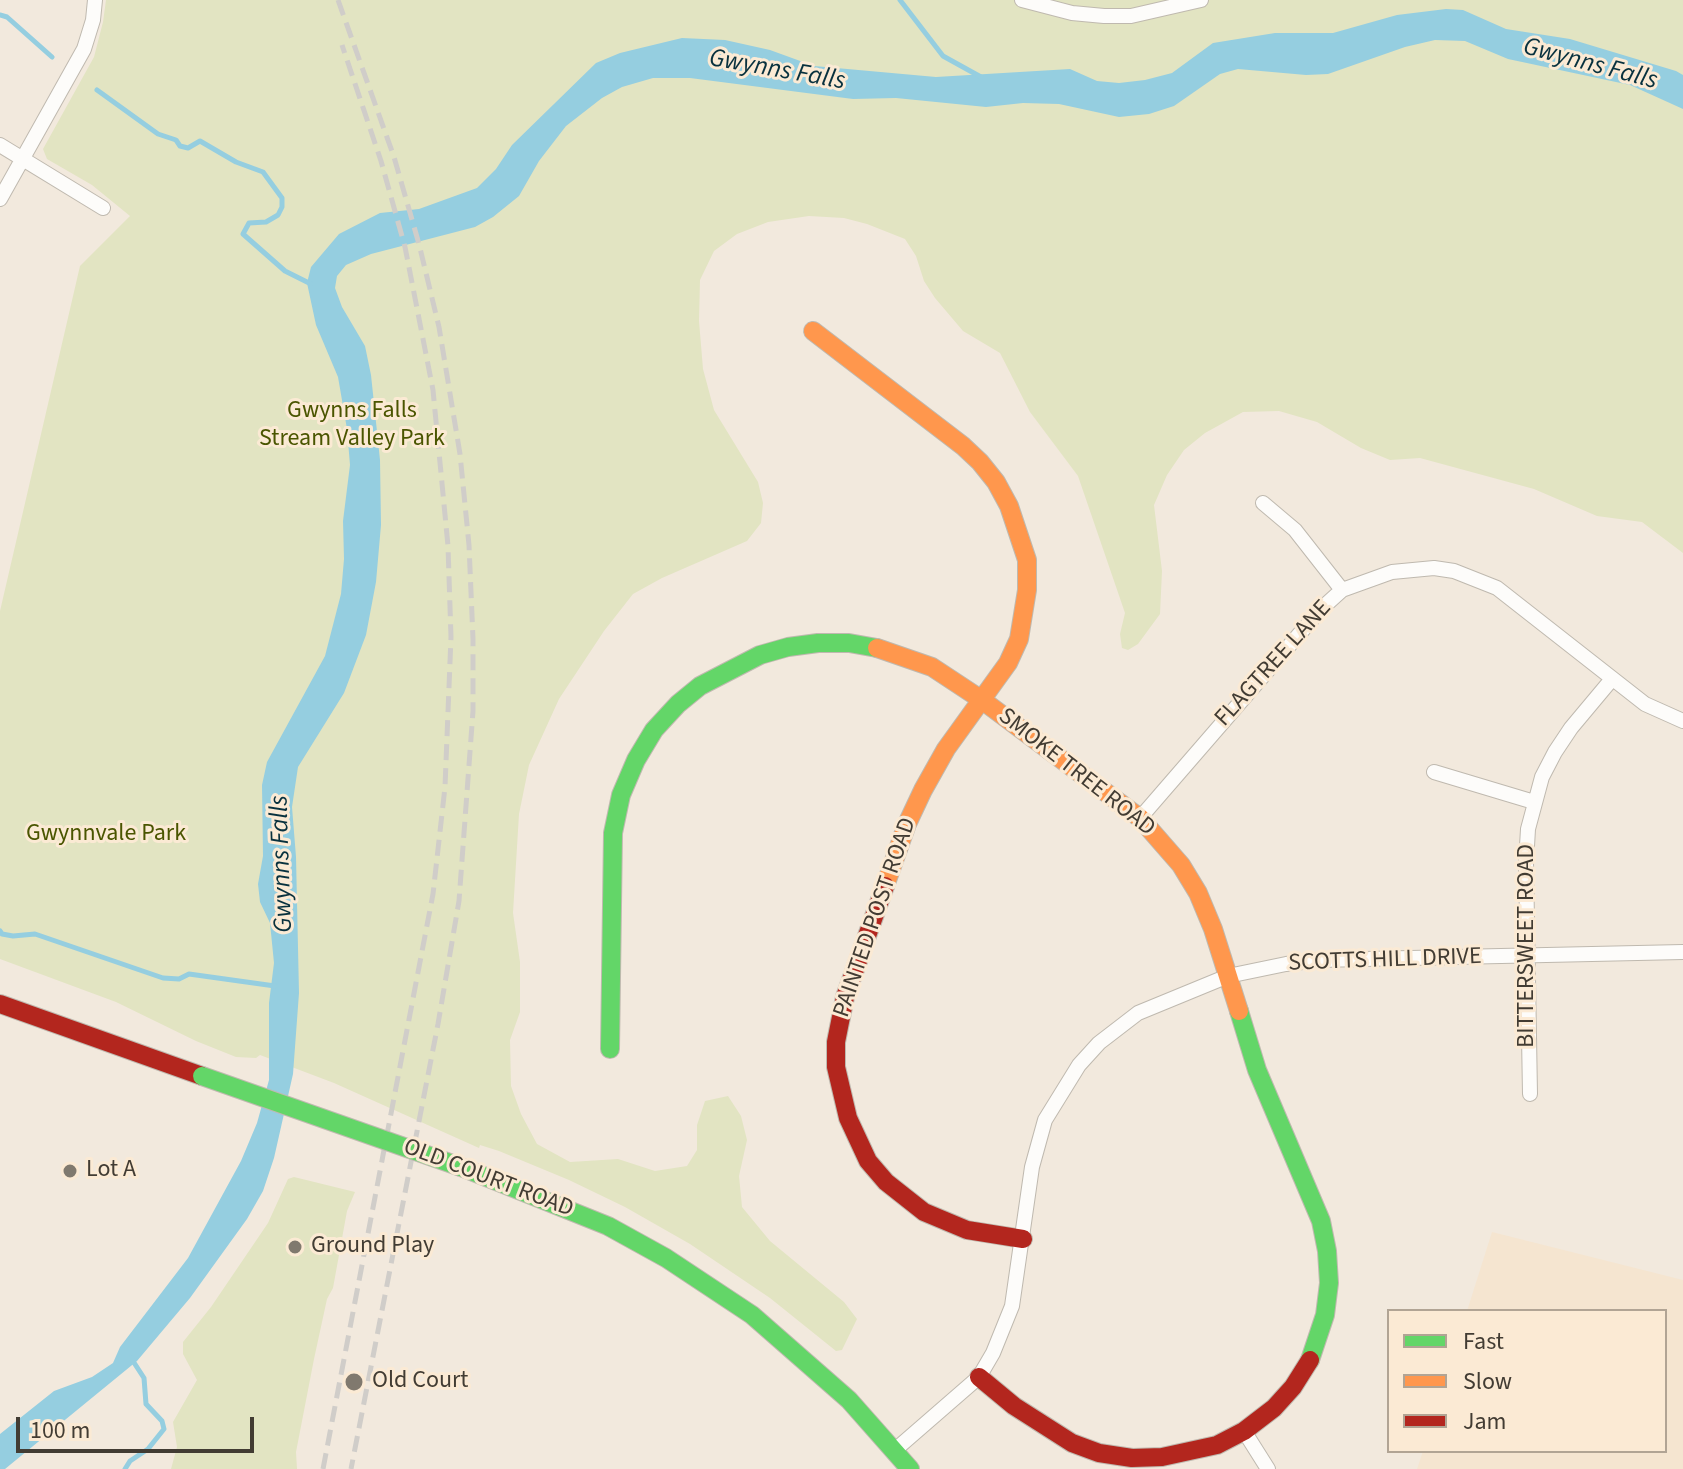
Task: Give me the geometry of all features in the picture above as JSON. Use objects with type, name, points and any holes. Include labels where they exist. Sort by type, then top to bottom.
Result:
[{"type":"street","points":[[0,199],[84,49],[93,20],[95,0]]},
{"type":"street","points":[[1022,0],[1072,13],[1131,16],[1201,0]]},
{"type":"street","points":[[0,145],[103,208]]},
{"type":"street","name":"PAINTED POST ROAD","points":[[813,331],[963,446],[996,482],[1009,506],[1027,560],[1025,615],[1019,639],[1008,663],[946,749],[907,824],[845,997],[836,1042],[841,1094],[856,1138],[868,1161],[886,1182],[924,1212],[943,1222],[967,1230],[1023,1239]]},
{"type":"street","points":[[1263,503],[1295,530],[1342,590]]},
{"type":"street","name":"FLAGTREE LANE","points":[[1140,818],[1301,631],[1342,590],[1365,580],[1412,569],[1434,568],[1465,575],[1497,588],[1645,704],[1683,721]]},
{"type":"street","name":"SMOKE TREE ROAD","points":[[610,1049],[613,833],[621,795],[636,760],[654,730],[700,686],[738,665],[788,647],[818,643],[849,643],[907,657],[932,667],[982,700],[1140,818],[1181,865],[1198,893],[1257,1070],[1321,1221],[1329,1283],[1319,1339],[1308,1364],[1274,1408],[1244,1431],[1217,1445],[1191,1452],[1132,1458],[1099,1453],[1072,1443],[1045,1427],[979,1377]]},
{"type":"street","name":"BITTERSWEET ROAD","points":[[1530,1094],[1526,863],[1534,802],[1555,752],[1612,679]]},
{"type":"street","points":[[1434,772],[1534,802]]},
{"type":"street","name":"SCOTTS HILL DRIVE","points":[[895,1450],[979,1377],[993,1353],[1012,1306],[1032,1167],[1054,1102],[1079,1065],[1099,1043],[1138,1013],[1228,976],[1319,960],[1683,952]]},
{"type":"street","name":"OLD COURT ROAD","points":[[0,1004],[572,1209],[666,1258],[752,1315],[798,1352],[849,1400],[910,1469]]},
{"type":"street","points":[[1244,1431],[1268,1469]]},
{"type":"shaded area","points":[[1492,1232],[1683,1280],[1683,1469],[1417,1469],[1422,1453],[1667,1453],[1667,1309],[1468,1309]]},
{"type":"green space","name":"Gwynns Falls Stream Valley Park","points":[[106,0],[1683,0],[1683,553],[1642,522],[1597,516],[1534,489],[1420,458],[1390,460],[1361,448],[1317,422],[1279,411],[1243,412],[1205,433],[1184,450],[1167,475],[1154,505],[1162,571],[1160,614],[1138,644],[1128,650],[1122,648],[1120,634],[1125,613],[1078,476],[1030,412],[1000,353],[963,331],[935,298],[905,239],[844,218],[809,216],[768,222],[737,234],[714,251],[700,280],[703,369],[714,410],[758,482],[763,503],[761,523],[747,541],[633,594],[559,699],[529,765],[519,814],[513,913],[520,962],[520,1012],[510,1040],[511,1086],[537,1144],[570,1162],[618,1159],[655,1171],[687,1166],[697,1150],[697,1125],[705,1101],[728,1096],[741,1116],[747,1140],[739,1176],[742,1207],[770,1241],[844,1302],[857,1319],[842,1350],[836,1351],[770,1298],[690,1244],[569,1180],[499,1151],[480,1145],[479,1148],[334,1083],[260,1055],[256,1058],[236,1057],[116,1002],[0,959],[0,611],[80,266],[130,216],[92,185],[47,159],[43,149],[94,57]]},
{"type":"green space","points":[[294,1177],[355,1192],[347,1211],[333,1288],[327,1299],[314,1359],[296,1452],[297,1469],[171,1469],[177,1447],[173,1422],[197,1380],[183,1354],[183,1342],[211,1307],[268,1223],[288,1179]]},
{"type":"water","name":"Gwynns Falls","points":[[1463,10],[1506,29],[1570,39],[1676,71],[1683,75],[1683,109],[1630,85],[1508,59],[1465,41],[1435,40],[1405,47],[1328,74],[1238,69],[1220,74],[1174,106],[1149,114],[1119,117],[1059,104],[1023,103],[986,107],[896,98],[853,99],[690,78],[653,78],[622,87],[602,98],[566,126],[539,161],[519,196],[493,217],[475,227],[371,254],[346,265],[337,276],[335,288],[342,307],[365,346],[371,375],[380,460],[381,525],[376,582],[366,635],[344,693],[298,767],[292,807],[299,993],[293,1074],[274,1158],[263,1191],[247,1219],[190,1298],[137,1361],[5,1469],[0,1469],[0,1434],[54,1391],[92,1377],[113,1363],[120,1347],[188,1258],[241,1161],[257,1123],[269,1080],[269,1003],[274,963],[270,923],[260,902],[258,884],[263,856],[262,785],[267,762],[325,656],[341,594],[344,559],[343,521],[350,465],[347,429],[338,377],[316,325],[307,283],[311,267],[339,234],[380,213],[419,209],[477,188],[496,169],[512,145],[596,63],[620,53],[682,38],[725,40],[770,50],[814,66],[936,77],[1070,69],[1097,81],[1119,83],[1172,73],[1213,43],[1275,33],[1333,33],[1397,15]]},
{"type":"waterway","points":[[900,0],[943,56],[981,77]]},
{"type":"waterway","points":[[0,15],[7,17],[52,57]]},
{"type":"waterway","points":[[97,90],[158,134],[176,140],[180,146],[188,148],[200,141],[236,162],[263,172],[282,198],[282,207],[278,215],[266,222],[249,223],[243,234],[285,271],[311,284]]},
{"type":"waterway","points":[[0,931],[13,936],[35,934],[163,978],[179,979],[189,974],[275,986]]},
{"type":"waterway","points":[[125,1469],[130,1461],[148,1449],[164,1429],[162,1421],[146,1404],[144,1378],[131,1358]]},
{"type":"railway","points":[[338,0],[394,157],[439,327],[460,454],[469,545],[473,639],[473,711],[459,901],[351,1469]]},
{"type":"railway","points":[[323,1469],[433,894],[445,787],[451,637],[448,546],[433,390],[405,247],[381,161],[342,45]]},
{"type":"traffic: fast","points":[[610,1049],[613,833],[621,795],[636,760],[654,730],[700,686],[760,655],[818,643],[849,643],[877,648]]},
{"type":"traffic: fast","points":[[1239,1011],[1257,1070],[1321,1221],[1329,1283],[1325,1315],[1310,1360]]},
{"type":"traffic: fast","points":[[202,1076],[461,1167]]},
{"type":"traffic: fast","points":[[461,1167],[608,1226],[666,1258],[752,1315],[849,1400],[910,1469]]},
{"type":"traffic: slow","points":[[813,331],[980,462],[1009,506],[1027,560],[1027,590],[1019,639],[1008,663],[946,749],[923,790],[885,886]]},
{"type":"traffic: slow","points":[[877,648],[932,667],[982,700],[1140,818],[1181,865],[1198,893],[1239,1011]]},
{"type":"traffic: jam","points":[[885,886],[845,997],[836,1042],[836,1067],[848,1118],[868,1161],[886,1182],[924,1212],[967,1230],[1023,1239]]},
{"type":"traffic: jam","points":[[0,1004],[202,1076]]},
{"type":"traffic: jam","points":[[979,1377],[1014,1406],[1072,1443],[1099,1453],[1132,1458],[1162,1457],[1217,1445],[1244,1431],[1274,1408],[1293,1387],[1310,1360]]},
{"type":"place","name":"Lot A","points":[[70,1171]]},
{"type":"place","name":"Ground Play","points":[[295,1247]]},
{"type":"place","name":"Old Court","points":[[354,1382]]},
{"type":"park label","name":"Gwynnvale Park","points":[[106,835]]}]
